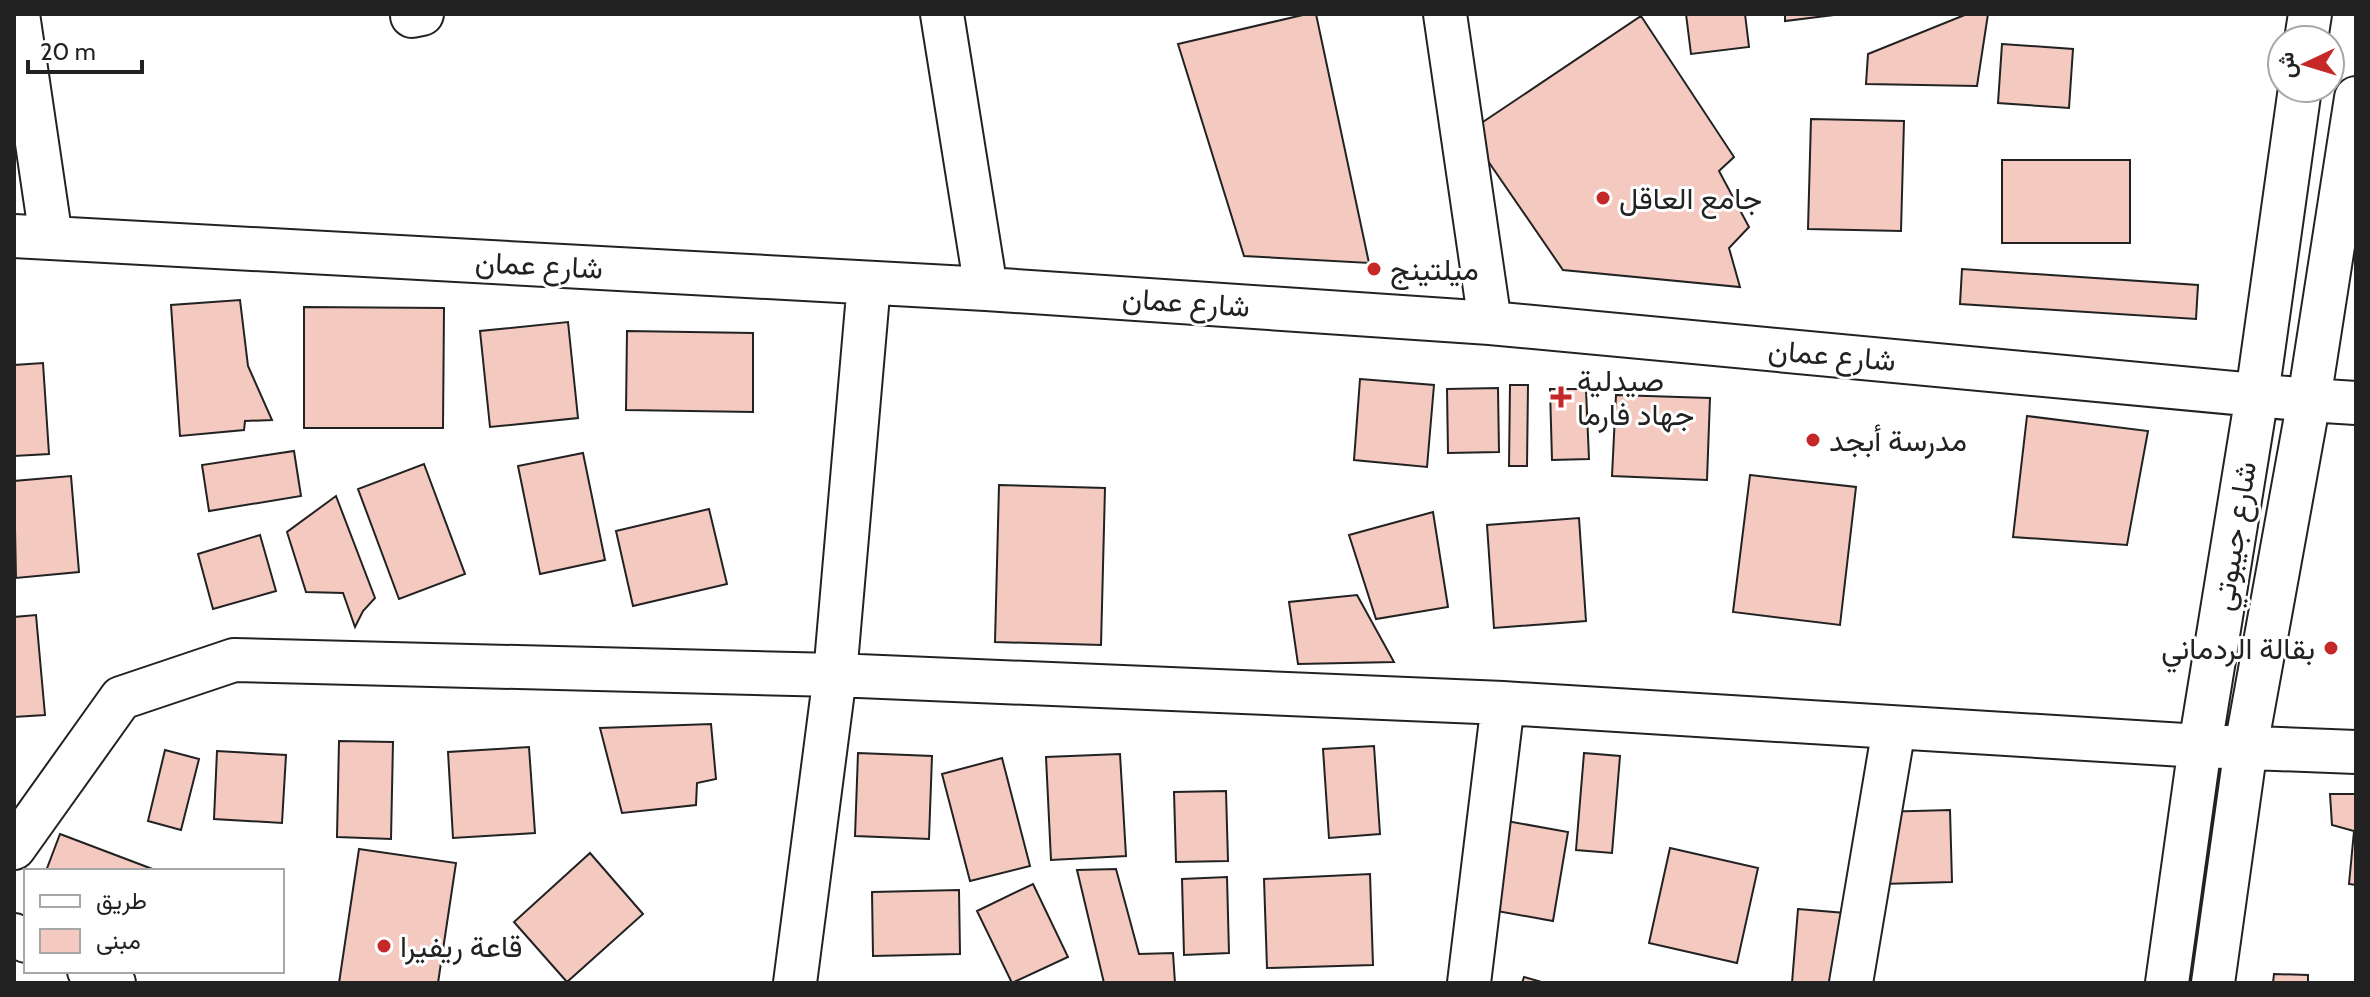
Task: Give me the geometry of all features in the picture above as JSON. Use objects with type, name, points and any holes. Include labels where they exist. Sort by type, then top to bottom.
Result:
[{"type":"street","points":[[18,14],[32,237]]},
{"type":"street","points":[[412,14],[422,14]]},
{"type":"street","points":[[942,14],[986,289]]},
{"type":"street","points":[[1445,14],[1490,323]]},
{"type":"street","name":"شارع جيبوتي","points":[[2213,983],[2246,747],[2309,400],[2356,98]]},
{"type":"street","name":"شارع جيبوتي","points":[[2167,983],[2200,746],[2257,395],[2298,104]]},
{"type":"street","name":"شارع عمان","points":[[32,237],[986,289],[1490,323],[2356,403]]},
{"type":"street","points":[[795,983],[835,675],[869,283]]},
{"type":"street","points":[[14,848],[121,698],[234,660],[835,675],[1503,703],[2200,746],[2356,752]]},
{"type":"street","points":[[1469,983],[1503,703]]},
{"type":"street","points":[[1851,983],[1894,728]]},
{"type":"street","points":[[93,973],[114,983]]},
{"type":"building","points":[[1316,14],[1369,263],[1244,256],[1178,44]]},
{"type":"building","points":[[1686,14],[1745,14],[1749,47],[1691,54]]},
{"type":"building","points":[[1785,14],[1842,14],[1785,21]]},
{"type":"building","points":[[1967,14],[1988,14],[1977,86],[1866,84],[1868,54]]},
{"type":"building","points":[[1641,16],[1734,157],[1719,171],[1749,227],[1729,248],[1740,287],[1563,270],[1468,132]]},
{"type":"building","points":[[2002,44],[2073,49],[2069,108],[1998,103]]},
{"type":"building","points":[[1811,119],[1904,121],[1901,231],[1808,229]]},
{"type":"building","points":[[2002,160],[2130,160],[2130,243],[2002,243]]},
{"type":"building","points":[[1962,269],[2198,285],[2196,319],[1960,304]]},
{"type":"building","points":[[240,300],[248,366],[272,420],[245,421],[244,430],[180,436],[171,305]]},
{"type":"building","points":[[304,307],[444,308],[443,428],[304,428]]},
{"type":"building","points":[[568,322],[578,418],[490,427],[480,331]]},
{"type":"building","points":[[627,331],[753,333],[753,412],[626,410]]},
{"type":"building","points":[[43,363],[49,454],[14,456],[14,365]]},
{"type":"building","points":[[1360,379],[1434,385],[1427,467],[1354,460]]},
{"type":"building","points":[[1510,385],[1528,385],[1527,466],[1509,466]]},
{"type":"building","points":[[1498,388],[1499,452],[1448,453],[1447,389]]},
{"type":"building","points":[[1550,389],[1586,389],[1589,459],[1552,460]]},
{"type":"building","points":[[1616,395],[1710,398],[1707,480],[1612,476]]},
{"type":"building","points":[[2027,416],[2148,431],[2127,545],[2013,537]]},
{"type":"building","points":[[294,451],[301,496],[209,511],[202,465]]},
{"type":"building","points":[[583,453],[605,560],[540,574],[518,466]]},
{"type":"building","points":[[424,464],[465,574],[399,599],[358,489]]},
{"type":"building","points":[[1750,475],[1856,487],[1840,625],[1733,612]]},
{"type":"building","points":[[71,476],[79,572],[16,578],[14,481]]},
{"type":"building","points":[[999,485],[1105,488],[1101,645],[995,642]]},
{"type":"building","points":[[336,496],[375,598],[363,611],[355,627],[343,593],[306,592],[287,532]]},
{"type":"building","points":[[709,509],[727,584],[633,606],[616,531]]},
{"type":"building","points":[[1433,512],[1448,607],[1376,619],[1349,535]]},
{"type":"building","points":[[1579,518],[1586,621],[1494,628],[1487,525]]},
{"type":"building","points":[[260,535],[276,591],[213,609],[198,554]]},
{"type":"building","points":[[1357,595],[1394,662],[1298,664],[1289,602]]},
{"type":"building","points":[[36,615],[45,715],[14,717],[14,617]]},
{"type":"building","points":[[711,724],[716,779],[697,783],[696,805],[622,813],[600,728]]},
{"type":"building","points":[[339,741],[393,742],[391,839],[337,837]]},
{"type":"building","points":[[1374,746],[1380,834],[1329,838],[1323,749]]},
{"type":"building","points":[[529,747],[535,833],[453,838],[448,752]]},
{"type":"building","points":[[165,750],[199,759],[181,830],[148,821]]},
{"type":"building","points":[[217,751],[286,755],[282,823],[214,819]]},
{"type":"building","points":[[858,753],[932,756],[929,839],[855,836]]},
{"type":"building","points":[[1584,753],[1620,756],[1612,853],[1576,850]]},
{"type":"building","points":[[1120,754],[1126,856],[1051,860],[1046,757]]},
{"type":"building","points":[[1002,758],[1030,866],[970,881],[942,774]]},
{"type":"building","points":[[1226,791],[1228,861],[1176,862],[1174,792]]},
{"type":"building","points":[[2330,794],[2356,794],[2356,885],[2349,884],[2354,831],[2332,825]]},
{"type":"building","points":[[1950,810],[1952,882],[1882,884],[1879,812]]},
{"type":"building","points":[[1501,820],[1568,832],[1553,921],[1486,909]]},
{"type":"building","points":[[60,834],[152,869],[47,869]]},
{"type":"building","points":[[1670,848],[1758,868],[1737,963],[1649,943]]},
{"type":"building","points":[[359,849],[456,863],[438,983],[339,983]]},
{"type":"building","points":[[590,853],[643,914],[567,982],[514,922]]},
{"type":"building","points":[[1116,869],[1139,954],[1173,953],[1175,983],[1104,983],[1077,870]]},
{"type":"building","points":[[1370,874],[1373,965],[1267,968],[1264,879]]},
{"type":"building","points":[[1227,877],[1229,953],[1184,955],[1182,879]]},
{"type":"building","points":[[1033,884],[1068,957],[1012,983],[977,911]]},
{"type":"building","points":[[959,890],[960,954],[873,956],[872,892]]},
{"type":"building","points":[[1798,909],[1869,915],[1863,983],[1792,983]]},
{"type":"building","points":[[2274,974],[2308,975],[2308,983],[2273,983]]},
{"type":"building","points":[[1524,977],[1545,983],[1522,983]]},
{"type":"place","name":"جامع العاقل","points":[[1603,198]]},
{"type":"place","name":"ميلتينج","points":[[1374,269]]},
{"type":"place","name":"صيدلية جهاد فارما","points":[[1561,397]]},
{"type":"place","name":"مدرسة أبجد","points":[[1813,440]]},
{"type":"place","name":"بقالة الردماني","points":[[2331,648]]},
{"type":"place","name":"قاعة ريفيرا","points":[[384,946]]}]
